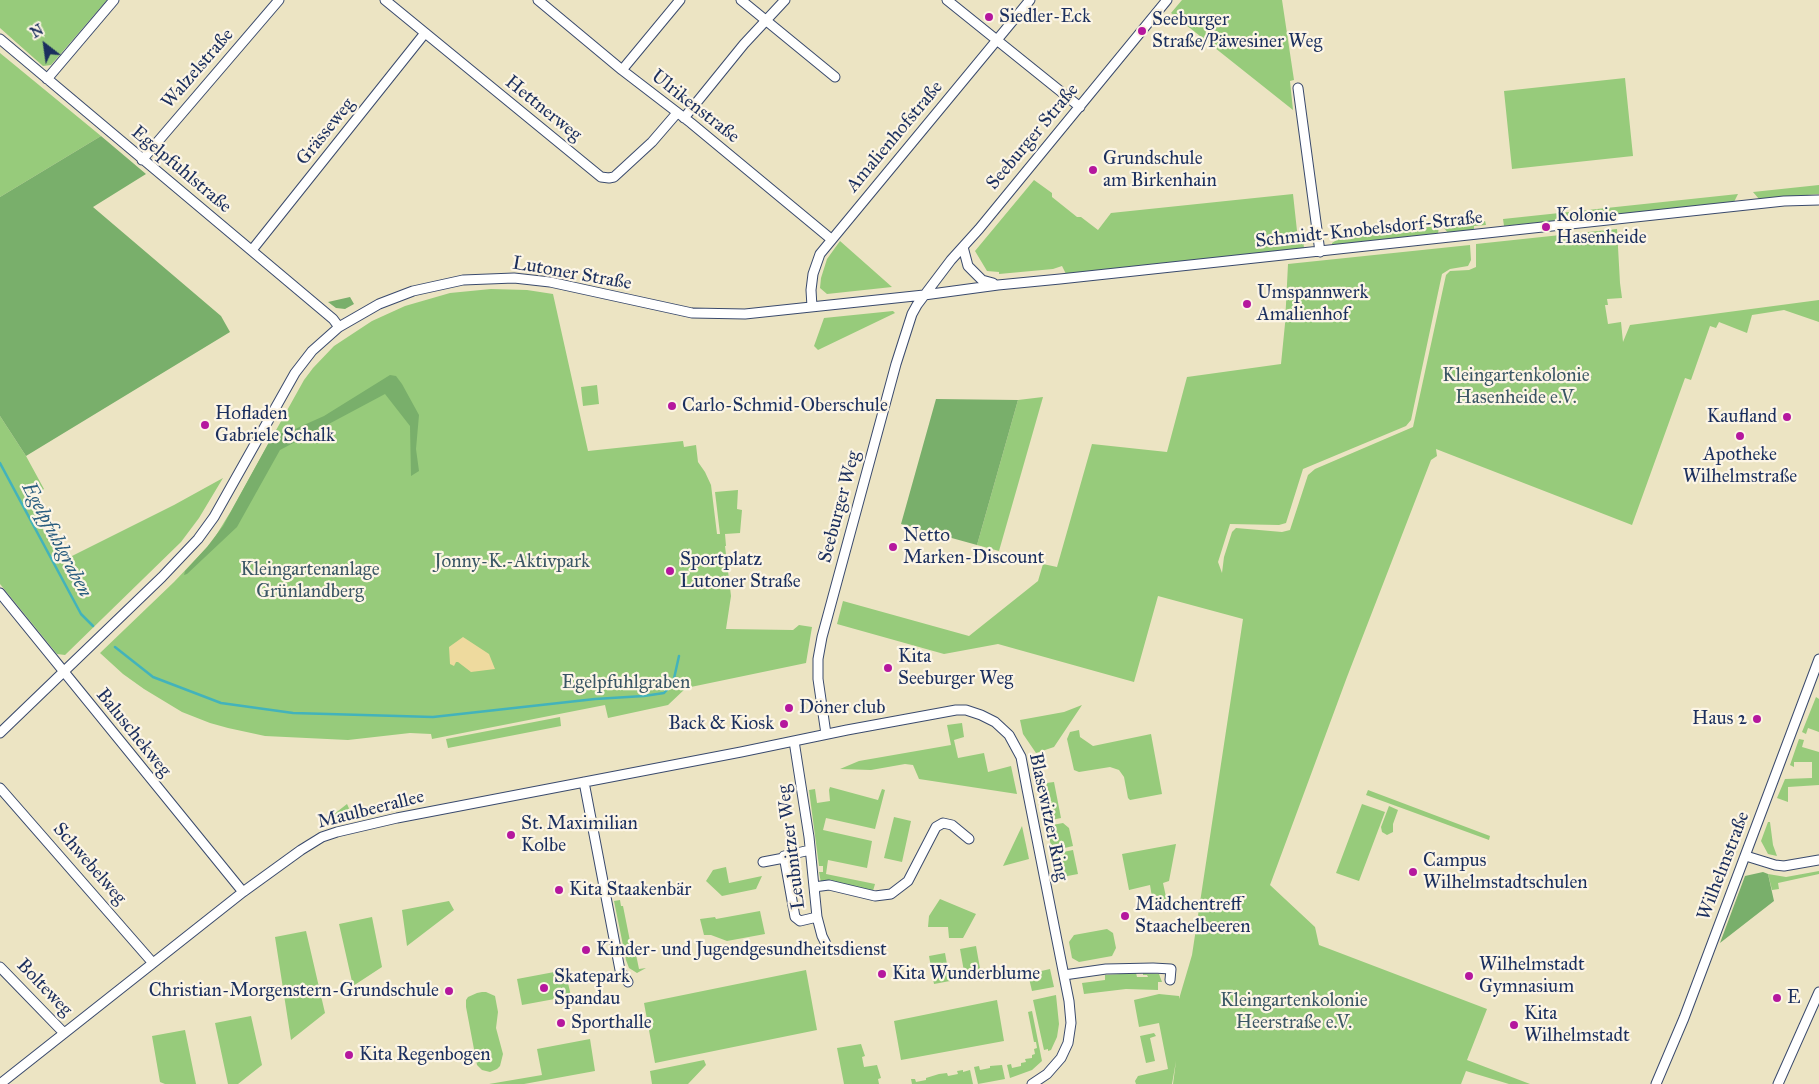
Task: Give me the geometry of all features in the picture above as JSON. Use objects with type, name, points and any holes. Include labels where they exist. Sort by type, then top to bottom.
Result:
[{"type":"street","points":[[48,80],[114,0]]},
{"type":"street","name":"Walzelstraße","points":[[142,160],[279,0]]},
{"type":"street","name":"Hettnerweg","points":[[385,0],[602,177],[609,178],[614,177],[681,115],[785,0]]},
{"type":"street","name":"Ulrikenstraße","points":[[538,0],[831,239]]},
{"type":"street","points":[[622,70],[680,0]]},
{"type":"street","points":[[741,0],[835,77]]},
{"type":"street","points":[[947,0],[1080,107]]},
{"type":"street","name":"Amalienhofstraße","points":[[812,306],[813,274],[820,254],[1030,0]]},
{"type":"street","name":"Seeburger Straße","points":[[924,295],[951,260],[1080,107],[1162,2]]},
{"type":"street","name":"Grässeweg","points":[[252,250],[425,33]]},
{"type":"street","name":"Egelpfuhlstraße","points":[[0,39],[142,160],[334,319],[339,327]]},
{"type":"street","points":[[1298,88],[1320,252]]},
{"type":"street","name":"Schmidt-Knobelsdorf-Straße","points":[[924,295],[998,285],[1784,201],[1819,200]]},
{"type":"street","points":[[963,247],[968,266],[975,274],[982,280],[998,285]]},
{"type":"street","name":"Lutoner Straße","points":[[0,733],[173,567],[198,539],[214,517],[295,373],[312,351],[339,327],[379,304],[403,294],[440,284],[481,278],[531,279],[692,313],[745,314],[924,295]]},
{"type":"street","name":"Seeburger Weg","points":[[826,734],[818,679],[818,659],[823,630],[896,364],[910,319],[924,295]]},
{"type":"street","name":"Baluschekweg","points":[[0,593],[243,892]]},
{"type":"street","name":"Wilhelmstraße","points":[[1656,1084],[1684,1018],[1819,659]]},
{"type":"street","name":"Blasewitzer Ring","points":[[826,734],[944,711],[966,710],[995,722],[1009,735],[1018,750],[1022,760],[1070,1011],[1068,1042],[1056,1065],[1032,1084]]},
{"type":"street","name":"Maulbeerallee","points":[[0,1084],[243,892],[305,847],[322,837],[337,832],[826,734]]},
{"type":"street","name":"Leubnitzer Weg","points":[[794,741],[810,850],[817,917],[820,931],[828,948]]},
{"type":"street","points":[[584,782],[620,970],[628,982]]},
{"type":"street","name":"Schwebelweg","points":[[0,788],[152,962]]},
{"type":"street","points":[[814,886],[829,886],[875,896],[891,894],[908,881],[936,827],[943,823],[952,825],[969,839]]},
{"type":"street","points":[[763,862],[810,850]]},
{"type":"street","points":[[1746,856],[1784,866],[1819,860]]},
{"type":"street","points":[[784,858],[795,917],[800,921],[817,917]]},
{"type":"street","name":"Bolteweg","points":[[0,967],[64,1032]]},
{"type":"street","points":[[1064,975],[1106,969],[1153,968],[1171,969],[1170,980]]},
{"type":"street","points":[[1778,1084],[1819,992]]},
{"type":"green space","points":[[0,0],[107,0],[51,65],[43,66],[0,28]]},
{"type":"green space","points":[[1182,0],[1282,0],[1294,80],[1290,81],[1293,110],[1171,13]]},
{"type":"green space","points":[[0,53],[101,136],[0,197]]},
{"type":"green space","points":[[1625,78],[1633,156],[1512,169],[1504,91]]},
{"type":"green space","points":[[101,136],[146,174],[93,207],[221,316],[230,332],[26,456],[0,416],[0,197]]},
{"type":"green space","points":[[1034,180],[1052,193],[1052,197],[1077,217],[1081,217],[1098,230],[1111,213],[1293,194],[1298,240],[1303,240],[1304,248],[1066,274],[1062,266],[1053,269],[999,274],[999,272],[987,271],[975,251]]},
{"type":"green space","points":[[1819,185],[1819,194],[1759,199],[1753,192]]},
{"type":"green space","points":[[1738,194],[1734,202],[1504,226],[1503,219]]},
{"type":"green space","points":[[1485,221],[1486,225],[1474,226],[1474,230],[1448,233],[1444,228],[1444,225]]},
{"type":"green space","points":[[1439,226],[1438,234],[1332,245],[1332,243],[1343,236]]},
{"type":"green space","points":[[1617,229],[1622,298],[1607,299],[1608,305],[1605,305],[1608,324],[1621,322],[1623,342],[1630,325],[1819,300],[1819,322],[1784,310],[1752,315],[1747,333],[1719,322],[1716,328],[1710,326],[1691,380],[1685,378],[1632,525],[1436,449],[1437,456],[1431,460],[1347,677],[1270,885],[1315,927],[1319,945],[1487,1009],[1467,1060],[1530,1084],[1509,1084],[1466,1071],[1461,1084],[1173,1084],[1176,1061],[1172,1084],[1136,1084],[1135,1081],[1138,1076],[1168,1069],[1159,1023],[1139,1027],[1134,1000],[1159,994],[1179,996],[1179,999],[1192,955],[1243,619],[1158,596],[1134,682],[998,644],[944,654],[837,624],[843,601],[969,636],[1038,581],[1043,564],[1057,567],[1092,444],[1167,452],[1187,377],[1281,364],[1288,264],[1470,245],[1471,260],[1468,266],[1450,269],[1442,274],[1411,420],[1406,426],[1303,469],[1286,523],[1279,525],[1230,524],[1218,562],[1222,573],[1224,557],[1232,532],[1236,528],[1282,532],[1290,530],[1308,475],[1315,469],[1413,427],[1446,275],[1450,271],[1469,270],[1476,267],[1476,244]]},
{"type":"green space","points":[[840,241],[892,287],[827,294],[820,288],[827,259]]},
{"type":"green space","points":[[491,289],[527,290],[553,294],[588,451],[683,441],[684,447],[696,445],[698,462],[711,485],[717,534],[720,534],[715,492],[738,490],[737,509],[742,510],[740,533],[725,534],[731,596],[726,629],[793,630],[799,625],[812,627],[806,663],[686,688],[668,705],[608,718],[605,705],[432,739],[431,734],[410,733],[348,740],[265,736],[210,723],[182,712],[144,689],[123,674],[100,653],[174,582],[212,542],[304,380],[334,346],[372,321],[405,306],[450,293]]},
{"type":"green space","points":[[350,297],[354,304],[345,309],[336,308],[328,302]]},
{"type":"green space","points":[[893,311],[895,313],[818,350],[814,346],[824,318]]},
{"type":"green space","points":[[390,375],[396,376],[402,384],[419,415],[416,449],[419,471],[411,476],[410,426],[385,394],[280,450],[237,527],[184,575],[185,571],[223,526],[274,433],[286,433],[324,416]]},
{"type":"green space","points":[[597,385],[599,404],[583,406],[581,387]]},
{"type":"green space","points":[[1043,397],[999,551],[977,545],[1018,400]]},
{"type":"green space","points":[[936,399],[1018,400],[977,545],[901,524]]},
{"type":"green space","points":[[0,416],[26,456],[44,489],[27,499],[60,562],[174,505],[223,478],[199,518],[181,542],[65,655],[57,654],[0,584]]},
{"type":"green space","points":[[1816,697],[1819,699],[1819,732],[1808,728],[1806,734],[1802,732]]},
{"type":"green space","points":[[1082,705],[1054,747],[1036,753],[1023,734],[1020,720],[1064,712]]},
{"type":"green space","points":[[560,717],[561,726],[448,748],[446,739]]},
{"type":"green space","points":[[962,723],[964,737],[954,740],[958,758],[984,753],[988,772],[1011,766],[1017,794],[919,779],[913,765],[905,764],[871,770],[840,769],[859,761],[951,745],[947,725]]},
{"type":"green space","points":[[1079,730],[1080,737],[1093,746],[1151,734],[1162,794],[1130,800],[1124,777],[1119,770],[1110,767],[1079,772],[1074,770],[1067,739],[1070,732]]},
{"type":"green space","points":[[1799,739],[1804,740],[1802,747],[1819,752],[1819,785],[1788,787],[1788,802],[1777,798],[1785,779],[1812,778],[1812,762],[1794,762],[1794,767],[1790,765]]},
{"type":"green space","points":[[1054,782],[1061,818],[1046,821],[1039,784]]},
{"type":"green space","points":[[830,787],[878,800],[882,789],[885,790],[875,829],[826,818],[823,830],[872,841],[867,868],[828,860],[826,874],[875,884],[873,891],[821,883],[819,872],[823,872],[823,866],[819,866],[809,790],[815,789],[817,803],[830,801]]},
{"type":"green space","points":[[1368,790],[1490,836],[1489,840],[1366,795]]},
{"type":"green space","points":[[347,804],[353,817],[322,827],[320,825]]},
{"type":"green space","points":[[1362,804],[1385,812],[1359,881],[1336,873]]},
{"type":"green space","points":[[1389,806],[1398,810],[1393,824],[1393,832],[1387,835],[1382,832],[1381,827]]},
{"type":"green space","points":[[894,817],[911,821],[902,862],[884,858]]},
{"type":"green space","points":[[1768,822],[1770,822],[1773,845],[1777,856],[1768,854],[1761,841]]},
{"type":"green space","points":[[1063,823],[1069,828],[1073,846],[1052,851],[1047,826]]},
{"type":"green space","points":[[1022,826],[1029,859],[1003,866]]},
{"type":"green space","points":[[1176,844],[1169,881],[1163,883],[1168,906],[1154,909],[1150,885],[1129,890],[1122,854]]},
{"type":"green space","points":[[1073,850],[1078,874],[1057,878],[1053,854]]},
{"type":"green space","points":[[726,867],[729,883],[762,876],[756,889],[722,896],[706,881],[713,870]]},
{"type":"green space","points":[[1819,871],[1819,874],[1778,883],[1779,889],[1772,890],[1768,874],[1786,877]]},
{"type":"green space","points":[[1763,872],[1768,874],[1774,901],[1720,943],[1745,876]]},
{"type":"green space","points":[[940,899],[976,914],[963,938],[949,938],[948,927],[928,927],[929,916]]},
{"type":"green space","points":[[620,900],[630,941],[633,940],[639,969],[646,968],[637,973],[629,968],[626,960],[614,901]]},
{"type":"green space","points":[[449,901],[454,910],[407,946],[402,910]]},
{"type":"green space","points":[[760,911],[765,934],[727,941],[711,935],[704,935],[700,919],[715,917],[716,919]]},
{"type":"green space","points":[[372,917],[382,967],[353,986],[339,924]]},
{"type":"green space","points":[[1107,929],[1113,933],[1116,948],[1112,956],[1079,962],[1072,958],[1069,942],[1074,935]]},
{"type":"green space","points":[[306,931],[325,1013],[291,1040],[275,937]]},
{"type":"green space","points":[[976,946],[981,974],[965,977],[960,949]]},
{"type":"green space","points":[[945,953],[950,981],[934,984],[929,956]]},
{"type":"green space","points":[[1050,969],[1054,987],[1032,991],[1028,974]]},
{"type":"green space","name":"Skatepark Spandau","points":[[565,970],[571,996],[522,1005],[517,979]]},
{"type":"green space","points":[[806,970],[817,1030],[655,1063],[644,1003]]},
{"type":"green space","points":[[1136,973],[1137,977],[1148,977],[1143,975],[1143,973],[1159,974],[1162,982],[1158,982],[1158,990],[1126,989],[1084,994],[1082,983],[1105,980],[1105,975]]},
{"type":"green space","points":[[482,992],[495,996],[498,1012],[496,1028],[503,1054],[500,1066],[490,1072],[482,1070],[477,1065],[466,1007],[468,997]]},
{"type":"green space","points":[[1056,995],[1059,1024],[1057,1037],[1051,1050],[1048,1051],[1048,1049],[1044,1050],[1033,1000]]},
{"type":"green space","points":[[997,1000],[1004,1041],[901,1060],[894,1021]]},
{"type":"green space","points":[[1032,1011],[1042,1061],[1032,1070],[1010,1078],[1007,1065],[1011,1064],[1012,1068],[1021,1066],[1021,1063],[1026,1062],[1025,1059],[1032,1058],[1032,1055],[1035,1054],[1034,1049],[1037,1048],[1028,1012]]},
{"type":"green space","points":[[251,1016],[262,1065],[238,1084],[228,1084],[215,1023]]},
{"type":"green space","points":[[185,1030],[196,1084],[165,1084],[160,1082],[152,1036]]},
{"type":"green space","points":[[1154,1033],[1156,1036],[1150,1038],[1155,1061],[1146,1063],[1140,1036]]},
{"type":"green space","points":[[590,1039],[595,1071],[524,1084],[489,1084],[542,1075],[537,1049]]},
{"type":"green space","points":[[861,1044],[865,1056],[862,1057],[864,1067],[877,1065],[881,1078],[878,1079],[879,1084],[844,1084],[837,1048]]},
{"type":"green space","points":[[704,1060],[706,1065],[688,1084],[652,1084],[650,1071]]},
{"type":"green space","points":[[1002,1065],[1005,1079],[978,1084],[974,1067],[979,1066],[980,1070],[990,1068],[990,1066]]},
{"type":"green space","points":[[963,1070],[963,1072],[970,1070],[973,1084],[912,1084],[911,1079],[915,1079],[916,1082],[939,1074],[947,1073],[948,1076],[958,1074],[957,1071]]},
{"type":"sand","points":[[463,637],[489,654],[495,669],[471,672],[458,662],[454,666],[450,664],[449,647]]},
{"type":"waterway","name":"Egelpfuhlgraben","points":[[0,463],[81,614],[93,626]]},
{"type":"waterway","name":"Egelpfuhlgraben","points":[[115,647],[153,677],[221,703],[293,713],[433,717],[664,693],[673,683],[679,656]]},
{"type":"place","name":"Siedler-Eck","points":[[989,17]]},
{"type":"place","name":"Seeburger Straße/Päwesiner Weg","points":[[1142,31]]},
{"type":"place","name":"Grundschule am Birkenhain","points":[[1093,170]]},
{"type":"place","name":"Kolonie Hasenheide","points":[[1546,227]]},
{"type":"place","name":"Umspannwerk Amalienhof","points":[[1247,304]]},
{"type":"place","name":"Carlo-Schmid-Oberschule","points":[[672,406]]},
{"type":"place","name":"Kaufland","points":[[1787,417]]},
{"type":"place","name":"Hofladen Gabriele Schalk","points":[[205,425]]},
{"type":"place","name":"Apotheke Wilhelmstraße","points":[[1740,436]]},
{"type":"place","name":"Netto Marken-Discount","points":[[893,547]]},
{"type":"place","name":"Sportplatz Lutoner Straße","points":[[670,571]]},
{"type":"place","name":"Kita Seeburger Weg","points":[[888,668]]},
{"type":"place","name":"Döner club","points":[[789,708]]},
{"type":"place","name":"Haus 2","points":[[1757,719]]},
{"type":"place","name":"Back & Kiosk","points":[[784,724]]},
{"type":"place","name":"St. Maximilian Kolbe","points":[[511,835]]},
{"type":"place","name":"Campus Wilhelmstadtschulen","points":[[1413,872]]},
{"type":"place","name":"Kita Staakenbär","points":[[559,890]]},
{"type":"place","name":"Mädchentreff Staachelbeeren","points":[[1125,916]]},
{"type":"place","name":"Kinder- und Jugendgesundheitsdienst","points":[[586,950]]},
{"type":"place","name":"Kita Wunderblume","points":[[882,974]]},
{"type":"place","name":"Wilhelmstadt Gymnasium","points":[[1469,976]]},
{"type":"place","name":"Skatepark Spandau","points":[[544,988]]},
{"type":"place","name":"Christian-Morgenstern-Grundschule","points":[[449,991]]},
{"type":"place","name":"E","points":[[1777,998]]},
{"type":"place","name":"Sporthalle","points":[[561,1023]]},
{"type":"place","name":"Kita Wilhelmstadt","points":[[1514,1025]]},
{"type":"place","name":"Kita Regenbogen","points":[[349,1055]]},
{"type":"park label","name":"Kleingartenkolonie Hasenheide e.V.","points":[[1516,387]]},
{"type":"park label","name":"Jonny-K.-Aktivpark","points":[[512,562]]},
{"type":"park label","name":"Kleingartenanlage Grünlandberg","points":[[310,581]]},
{"type":"park label","name":"Kleingartenkolonie Heerstraße e.V.","points":[[1294,1012]]}]
